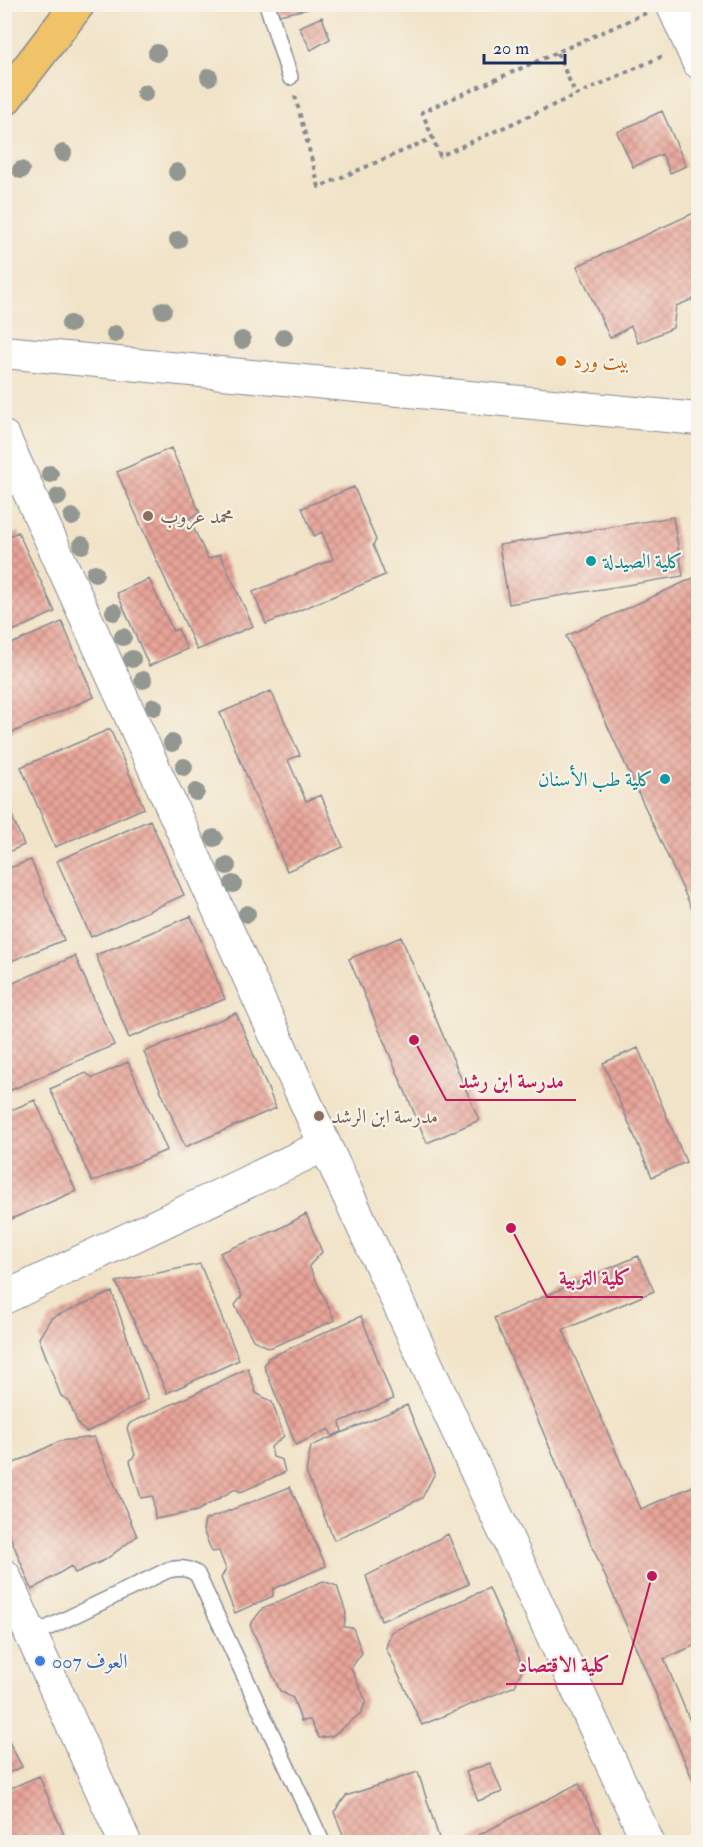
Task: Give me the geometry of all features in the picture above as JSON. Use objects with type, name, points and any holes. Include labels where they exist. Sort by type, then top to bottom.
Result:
[{"type":"main road","points":[[4,100],[78,4]]},
{"type":"street","points":[[663,7],[694,53]]},
{"type":"street","points":[[4,352],[699,419]]},
{"type":"street","points":[[4,437],[325,1146],[648,1842]]},
{"type":"street","points":[[4,1298],[325,1146]]},
{"type":"street","points":[[4,1575],[125,1842]]},
{"type":"lane","points":[[267,4],[290,77]]},
{"type":"lane","points":[[31,1636],[168,1570],[180,1568],[196,1574],[322,1842]]},
{"type":"path","points":[[663,7],[422,112],[440,156],[576,94],[694,53]]},
{"type":"path","points":[[558,53],[576,94]]},
{"type":"path","points":[[290,77],[319,187],[433,138]]},
{"type":"building","points":[[275,4],[317,4],[318,7],[279,15]]},
{"type":"building","points":[[322,17],[330,39],[311,50],[299,27]]},
{"type":"building","points":[[662,111],[686,166],[670,173],[662,154],[633,167],[617,132]]},
{"type":"building","points":[[696,212],[698,218],[698,297],[676,306],[673,328],[638,343],[631,326],[610,338],[577,266]]},
{"type":"building","points":[[171,448],[200,513],[189,518],[208,559],[220,554],[253,626],[197,650],[117,472]]},
{"type":"building","points":[[354,487],[376,540],[373,545],[385,575],[266,624],[253,592],[333,559],[322,532],[314,536],[302,508]]},
{"type":"building","name":"كلية الصيدلة","points":[[673,517],[683,576],[509,604],[499,545]]},
{"type":"building","points":[[18,532],[55,612],[4,635],[4,538]]},
{"type":"building","name":"كلية طب الأسنان","points":[[698,576],[698,922],[566,636]]},
{"type":"building","points":[[149,579],[173,631],[178,629],[187,649],[149,666],[117,593]]},
{"type":"building","points":[[62,622],[94,697],[4,736],[4,647]]},
{"type":"building","points":[[271,691],[300,755],[288,760],[306,801],[321,795],[343,847],[287,871],[220,713]]},
{"type":"building","points":[[110,729],[144,808],[55,847],[21,767]]},
{"type":"building","points":[[4,798],[24,845],[4,854]]},
{"type":"building","points":[[150,820],[184,895],[91,937],[57,861]]},
{"type":"building","points":[[31,860],[64,940],[4,964],[4,870]]},
{"type":"building","points":[[191,916],[225,999],[129,1038],[96,955]]},
{"type":"building","points":[[401,937],[479,1120],[427,1143],[349,959]]},
{"type":"building","points":[[75,956],[114,1045],[4,1093],[4,987]]},
{"type":"building","points":[[236,1013],[276,1108],[185,1147],[144,1052]]},
{"type":"building","points":[[638,1048],[686,1162],[652,1177],[603,1063]]},
{"type":"building","points":[[128,1062],[167,1150],[92,1182],[50,1089],[86,1073],[93,1078]]},
{"type":"building","points":[[35,1100],[76,1191],[4,1222],[4,1113]]},
{"type":"building","points":[[306,1214],[322,1252],[309,1266],[335,1320],[270,1348],[253,1340],[235,1305],[242,1296],[220,1253],[279,1229]]},
{"type":"building","points":[[638,1256],[654,1291],[563,1330],[641,1509],[698,1484],[698,1644],[664,1659],[698,1740],[698,1792],[494,1318]]},
{"type":"building","points":[[200,1264],[239,1360],[167,1393],[116,1282]]},
{"type":"building","points":[[112,1292],[148,1399],[87,1432],[79,1426],[68,1400],[61,1396],[39,1338],[51,1318]]},
{"type":"building","points":[[361,1316],[393,1399],[340,1422],[342,1432],[332,1436],[329,1429],[296,1445],[264,1366],[268,1358]]},
{"type":"building","points":[[248,1368],[256,1393],[272,1402],[284,1436],[271,1447],[273,1457],[282,1460],[285,1472],[241,1492],[235,1489],[197,1511],[155,1519],[153,1496],[141,1498],[130,1461],[135,1455],[127,1428],[130,1423]]},
{"type":"building","points":[[407,1405],[435,1473],[422,1498],[334,1540],[306,1472],[311,1446]]},
{"type":"building","points":[[94,1437],[137,1536],[105,1560],[75,1573],[71,1566],[32,1590],[4,1521],[4,1468],[60,1441]]},
{"type":"building","points":[[290,1487],[326,1566],[273,1589],[273,1596],[235,1613],[221,1578],[226,1569],[219,1551],[212,1552],[203,1530],[205,1520]]},
{"type":"building","points":[[448,1534],[469,1584],[381,1621],[366,1576]]},
{"type":"building","points":[[323,1581],[337,1586],[346,1613],[344,1627],[353,1628],[362,1653],[351,1668],[366,1701],[361,1713],[332,1736],[319,1738],[310,1720],[301,1721],[293,1698],[280,1691],[250,1625],[262,1609]]},
{"type":"building","points":[[489,1588],[523,1667],[515,1686],[422,1725],[386,1648],[391,1632]]},
{"type":"building","points":[[4,1732],[22,1767],[4,1775]]},
{"type":"building","points":[[490,1763],[502,1792],[478,1801],[466,1772]]},
{"type":"building","points":[[418,1772],[439,1838],[433,1842],[346,1842],[334,1812],[346,1796]]},
{"type":"building","points":[[39,1776],[67,1842],[4,1842],[4,1791]]},
{"type":"building","points":[[579,1783],[604,1842],[471,1842],[469,1840]]},
{"type":"place","name":"بيت ورد","points":[[561,361]]},
{"type":"place","name":"محمد عروب","points":[[148,516]]},
{"type":"place","name":"كلية الصيدلة","points":[[591,561]]},
{"type":"place","name":"كلية طب الأسنان","points":[[665,779]]},
{"type":"place","name":"مدرسة ابن رشد","points":[[414,1040]]},
{"type":"place","name":"مدرسة ابن الرشد","points":[[319,1116]]},
{"type":"place","name":"كلية التربية","points":[[511,1228]]},
{"type":"place","name":"كلية الاقتصاد","points":[[652,1576]]},
{"type":"place","name":"العوف 007","points":[[40,1661]]}]
